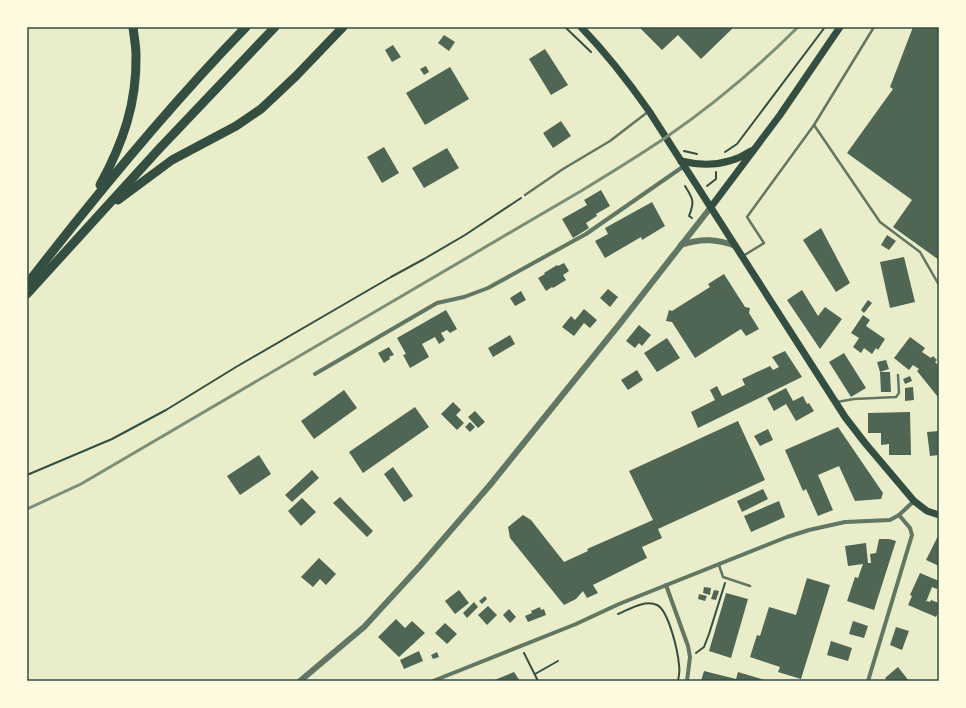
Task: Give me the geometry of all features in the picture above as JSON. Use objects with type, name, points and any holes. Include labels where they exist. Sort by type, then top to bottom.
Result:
[{"type":"highway","points":[[91,202],[113,162],[131,112],[135,84],[136,54],[133,27]]},
{"type":"highway","points":[[27,284],[91,202],[178,99],[246,27]]},
{"type":"highway","points":[[27,294],[159,149],[275,27]]},
{"type":"highway","points":[[101,212],[172,160],[236,126],[261,109],[296,76],[343,27]]},
{"type":"main road","points":[[580,27],[596,42],[616,66],[649,111],[845,417],[914,501],[928,511],[939,515]]},
{"type":"main road","points":[[711,207],[810,74],[840,27]]},
{"type":"main road","points":[[683,163],[704,165],[720,163],[736,159],[756,147]]},
{"type":"street","points":[[315,374],[437,303],[464,297],[488,288],[580,237],[683,163]]},
{"type":"street","points":[[300,681],[364,627],[420,566],[490,485],[618,326],[711,207]]},
{"type":"street","points":[[681,245],[692,241],[709,239],[722,241],[736,246]]},
{"type":"street","points":[[433,681],[576,624],[619,604],[666,585],[809,530],[845,522],[890,520],[899,515],[914,501]]},
{"type":"street","points":[[868,681],[912,535],[910,528],[899,515]]},
{"type":"street","points":[[666,585],[685,635],[690,657],[687,681]]},
{"type":"lane","points":[[743,256],[764,243],[747,217],[814,125],[874,27]]},
{"type":"lane","points":[[525,195],[563,169],[610,141],[649,111]]},
{"type":"lane","points":[[814,125],[880,222],[920,252],[939,285]]},
{"type":"lane","points":[[836,402],[854,399],[896,397],[899,393],[898,375]]},
{"type":"lane","points":[[719,565],[723,577],[750,586]]},
{"type":"path","points":[[565,27],[595,58]]},
{"type":"path","points":[[723,153],[737,144],[825,27]]},
{"type":"path","points":[[673,148],[701,155]]},
{"type":"path","points":[[710,184],[716,178],[717,170]]},
{"type":"path","points":[[27,475],[112,439],[166,410],[391,277],[424,260],[525,195]]},
{"type":"path","points":[[689,216],[693,205],[692,197]]},
{"type":"path","points":[[690,657],[704,647],[716,615],[726,578]]},
{"type":"path","points":[[617,614],[648,603],[657,605],[664,612],[677,652],[679,666],[678,681]]},
{"type":"path","points":[[524,652],[538,681]]},
{"type":"path","points":[[534,675],[558,661]]},
{"type":"building","points":[[639,27],[734,27],[701,59],[678,35],[662,50]]},
{"type":"building","points":[[913,27],[939,27],[939,260],[893,227],[912,200],[847,153],[893,89],[890,87]]},
{"type":"building","points":[[444,35],[455,42],[449,51],[438,43]]},
{"type":"building","points":[[393,45],[401,57],[392,62],[385,50]]},
{"type":"building","points":[[545,49],[568,85],[551,95],[529,59]]},
{"type":"building","points":[[426,66],[429,72],[424,75],[420,69]]},
{"type":"building","points":[[450,67],[469,99],[425,125],[406,93]]},
{"type":"building","points":[[561,121],[571,136],[553,148],[543,133]]},
{"type":"building","points":[[384,147],[399,173],[382,183],[367,157]]},
{"type":"building","points":[[447,148],[459,168],[424,188],[412,168]]},
{"type":"building","points":[[601,190],[610,206],[596,214],[597,216],[586,223],[589,228],[573,238],[562,219],[587,205],[584,200]]},
{"type":"building","points":[[652,202],[665,226],[642,240],[641,237],[605,258],[595,241],[608,234],[605,228]]},
{"type":"building","points":[[821,228],[850,283],[836,292],[803,240]]},
{"type":"building","points":[[887,235],[896,241],[889,250],[881,245]]},
{"type":"building","points":[[904,257],[915,302],[890,308],[880,262]]},
{"type":"building","points":[[564,263],[569,271],[563,275],[566,280],[546,291],[538,278],[557,265],[558,266]]},
{"type":"building","points":[[724,274],[745,307],[750,308],[749,313],[759,329],[746,336],[741,329],[695,358],[672,322],[666,321],[669,310],[672,311],[710,287],[708,284]]},
{"type":"building","points":[[608,289],[618,297],[610,307],[600,298]]},
{"type":"building","points":[[802,290],[818,316],[825,307],[842,319],[820,349],[787,300]]},
{"type":"building","points":[[521,291],[526,300],[515,306],[510,298]]},
{"type":"building","points":[[868,300],[872,303],[864,313],[861,310]]},
{"type":"building","points":[[584,309],[597,320],[590,328],[584,323],[574,336],[562,327],[571,316],[575,320]]},
{"type":"building","points":[[446,310],[457,329],[450,333],[447,330],[441,333],[445,340],[439,344],[435,337],[422,344],[429,357],[410,368],[403,355],[406,354],[397,338]]},
{"type":"building","points":[[863,315],[870,320],[866,326],[885,339],[878,350],[876,348],[872,354],[864,348],[861,353],[853,347],[859,338],[851,333]]},
{"type":"building","points":[[639,325],[651,335],[642,346],[639,343],[635,348],[626,341]]},
{"type":"building","points":[[510,335],[515,344],[493,357],[488,348]]},
{"type":"building","points":[[910,337],[925,348],[922,352],[931,358],[933,356],[937,360],[935,362],[939,366],[938,397],[917,371],[919,369],[913,365],[909,370],[894,358]]},
{"type":"building","points":[[667,338],[680,358],[657,372],[644,353]]},
{"type":"building","points":[[389,347],[394,355],[389,357],[390,359],[384,363],[378,353]]},
{"type":"building","points":[[785,351],[802,377],[698,428],[691,412],[715,400],[710,390],[717,386],[722,396],[745,385],[742,379],[770,366],[773,370],[779,367],[772,357]]},
{"type":"building","points":[[844,353],[866,388],[851,397],[829,362]]},
{"type":"building","points":[[886,360],[889,369],[880,372],[877,362]]},
{"type":"building","points":[[637,370],[643,380],[628,390],[621,380]]},
{"type":"building","points":[[880,372],[890,372],[891,392],[881,392]]},
{"type":"building","points":[[910,376],[912,381],[905,384],[903,379]]},
{"type":"building","points":[[913,387],[914,400],[905,401],[905,388]]},
{"type":"building","points":[[786,388],[793,401],[803,396],[807,404],[809,403],[814,411],[796,421],[786,404],[774,411],[767,398]]},
{"type":"building","points":[[344,390],[357,408],[314,439],[301,421]]},
{"type":"building","points":[[453,402],[461,410],[456,415],[464,423],[457,430],[441,414]]},
{"type":"building","points":[[415,407],[429,427],[363,473],[349,452]]},
{"type":"building","points":[[475,411],[485,422],[478,428],[468,417]]},
{"type":"building","points":[[910,412],[911,455],[889,455],[889,444],[881,445],[881,433],[868,433],[868,413]]},
{"type":"building","points":[[738,421],[765,480],[658,529],[662,538],[642,547],[647,558],[593,585],[598,593],[587,598],[583,591],[576,599],[564,605],[510,538],[508,527],[523,515],[531,520],[564,562],[588,551],[587,549],[653,520],[629,471]]},
{"type":"building","points":[[470,422],[475,427],[470,432],[465,427]]},
{"type":"building","points":[[838,427],[883,493],[881,499],[855,501],[839,466],[818,475],[833,510],[818,516],[806,489],[803,491],[785,450]]},
{"type":"building","points":[[768,429],[773,440],[760,446],[754,436]]},
{"type":"building","points":[[939,431],[939,455],[930,456],[927,432]]},
{"type":"building","points":[[259,455],[271,474],[240,495],[227,476]]},
{"type":"building","points":[[393,467],[413,496],[404,502],[384,474]]},
{"type":"building","points":[[312,470],[319,478],[292,502],[285,495]]},
{"type":"building","points":[[763,489],[768,499],[742,512],[737,501]]},
{"type":"building","points":[[340,497],[373,531],[367,537],[333,503]]},
{"type":"building","points":[[302,498],[316,512],[301,526],[288,511]]},
{"type":"building","points":[[779,501],[785,517],[751,532],[744,516]]},
{"type":"building","points":[[939,536],[939,566],[926,560]]},
{"type":"building","points":[[879,539],[896,541],[874,610],[847,601],[855,577],[858,578],[863,564],[848,566],[845,546],[866,543],[868,563],[871,563],[870,554],[876,553]]},
{"type":"building","points":[[319,558],[336,574],[326,585],[320,579],[313,587],[301,577]]},
{"type":"building","points":[[920,573],[939,581],[937,589],[932,587],[926,602],[930,602],[931,600],[939,603],[939,611],[936,617],[908,605],[912,596],[910,595]]},
{"type":"building","points":[[807,578],[830,585],[801,679],[778,672],[780,667],[750,657],[757,635],[760,636],[769,607],[796,615]]},
{"type":"building","points":[[704,587],[711,588],[710,595],[703,593]]},
{"type":"building","points":[[459,590],[469,603],[455,614],[445,601]]},
{"type":"building","points":[[714,590],[719,591],[716,600],[711,599]]},
{"type":"building","points":[[726,593],[748,599],[731,658],[709,651]]},
{"type":"building","points":[[699,594],[707,596],[705,601],[698,599]]},
{"type":"building","points":[[485,596],[487,599],[482,604],[479,601]]},
{"type":"building","points":[[474,602],[478,607],[467,618],[463,613]]},
{"type":"building","points":[[488,606],[497,615],[487,625],[478,615]]},
{"type":"building","points":[[540,607],[541,610],[544,609],[546,615],[528,622],[525,616],[532,613],[531,611]]},
{"type":"building","points":[[509,609],[516,617],[510,623],[503,615]]},
{"type":"building","points":[[396,619],[405,628],[412,621],[425,633],[399,657],[378,637]]},
{"type":"building","points":[[853,621],[868,626],[864,638],[849,634]]},
{"type":"building","points":[[445,623],[457,634],[447,644],[435,633]]},
{"type":"building","points":[[896,627],[909,631],[902,650],[890,645]]},
{"type":"building","points":[[831,641],[852,648],[848,661],[827,655]]},
{"type":"building","points":[[419,651],[423,661],[404,669],[400,660]]},
{"type":"building","points":[[437,652],[439,657],[433,659],[431,655]]},
{"type":"building","points":[[898,667],[909,681],[887,681],[885,678]]},
{"type":"building","points":[[704,671],[736,679],[738,672],[768,681],[701,681]]},
{"type":"building","points":[[514,672],[520,681],[492,681]]},
{"type":"railway","points":[[27,509],[81,484],[623,165],[665,138],[717,99],[767,57],[798,27]]}]
